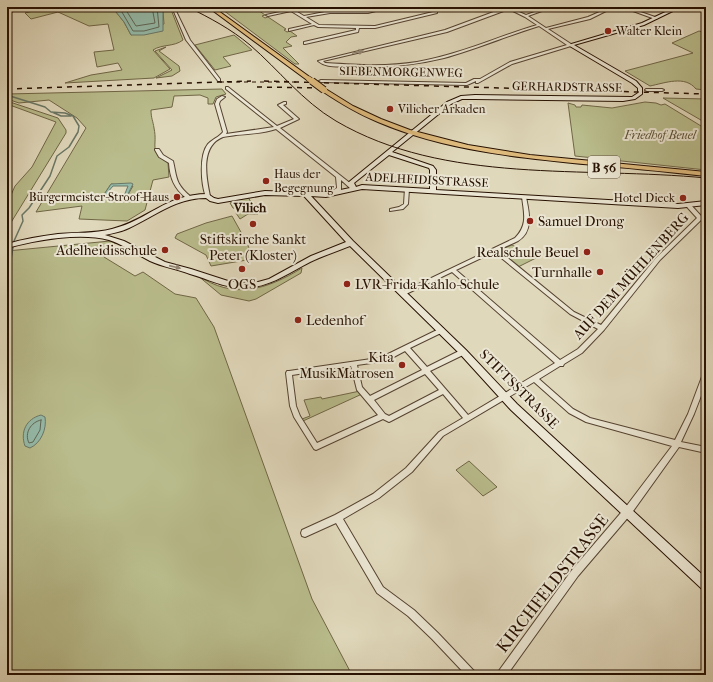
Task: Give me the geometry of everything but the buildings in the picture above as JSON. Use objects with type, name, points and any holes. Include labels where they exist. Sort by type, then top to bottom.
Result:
[{"type":"highway","points":[[7,9],[12,7]]},
{"type":"highway","points":[[7,9],[23,7]]},
{"type":"main road","name":"B 56","points":[[210,7],[350,108],[373,120],[411,134],[467,148],[502,154],[706,180]]},
{"type":"main road","name":"B 56","points":[[502,154],[706,174]]},
{"type":"street","points":[[173,7],[187,38],[219,80]]},
{"type":"street","points":[[287,7],[318,26],[358,27],[375,27],[436,12],[432,10],[445,7]]},
{"type":"street","points":[[322,7],[330,12]]},
{"type":"street","points":[[364,7],[372,12]]},
{"type":"street","points":[[304,17],[330,12],[372,12],[390,7]]},
{"type":"street","points":[[526,16],[552,7]]},
{"type":"street","points":[[546,29],[589,18],[613,7]]},
{"type":"street","points":[[623,7],[656,18]]},
{"type":"street","points":[[570,45],[636,26],[679,7]]},
{"type":"street","points":[[509,8],[434,35],[320,61],[322,63],[329,64],[387,66],[425,61],[540,25]]},
{"type":"street","name":"GERHARDSTRASSE","points":[[411,134],[450,102],[464,98],[619,99],[633,98],[640,94],[640,88],[634,82],[570,45],[526,16],[509,8]]},
{"type":"street","points":[[268,15],[291,10]]},
{"type":"street","points":[[290,30],[315,24]]},
{"type":"street","points":[[305,43],[357,31],[358,27]]},
{"type":"street","name":"SIEBENMORGENWEG","points":[[321,81],[467,84],[475,80],[478,81],[511,63],[570,45]]},
{"type":"street","points":[[227,88],[353,188]]},
{"type":"street","points":[[647,90],[662,90]]},
{"type":"street","points":[[223,97],[218,100],[217,104],[225,132],[223,136]]},
{"type":"street","points":[[208,196],[204,179],[207,150],[211,144],[223,136],[276,128],[297,119],[280,105],[285,103]]},
{"type":"street","points":[[353,188],[351,183],[411,134]]},
{"type":"street","points":[[158,150],[162,156],[171,162],[172,176],[176,187],[188,197]]},
{"type":"street","points":[[388,153],[431,167],[433,170],[433,191]]},
{"type":"street","points":[[317,209],[316,202],[339,189],[338,177]]},
{"type":"street","name":"ADELHEIDISSTRASSE","points":[[110,235],[167,204],[188,197],[208,196],[216,201],[255,194],[329,194],[353,188],[407,189],[691,207],[706,204]]},
{"type":"street","points":[[392,210],[400,208],[406,204],[407,189]]},
{"type":"street","name":"STIFTSSTRASSE","points":[[305,194],[317,209],[404,293],[505,396],[706,585]]},
{"type":"street","points":[[404,293],[517,239],[526,230],[527,224],[524,197]]},
{"type":"street","name":"AUF DEM MÜHLENBERG","points":[[305,533],[338,518],[376,496],[409,470],[440,434],[466,417],[535,379],[580,351],[602,328],[658,259],[700,218],[691,207]]},
{"type":"street","points":[[7,246],[42,238],[110,235],[159,263],[191,271],[222,283],[235,286],[252,286],[281,276],[304,262],[351,243]]},
{"type":"street","points":[[494,250],[572,313],[602,328]]},
{"type":"street","points":[[452,270],[560,364]]},
{"type":"street","points":[[383,416],[316,447],[295,412],[289,373],[378,360],[406,348],[441,330]]},
{"type":"street","points":[[406,348],[466,417]]},
{"type":"street","points":[[369,399],[463,352]]},
{"type":"street","points":[[354,364],[359,388],[383,416],[389,419],[444,391]]},
{"type":"street","name":"KIRCHFELDSTRASSE","points":[[501,675],[575,573],[628,511],[677,444],[691,414],[706,374]]},
{"type":"street","points":[[535,379],[571,411],[588,420],[677,444],[706,450]]},
{"type":"street","points":[[338,518],[380,590],[416,618],[472,675]]},
{"type":"green space","points":[[39,7],[112,7],[124,22],[131,35],[164,24],[163,11],[160,7],[170,7],[183,40],[176,44],[153,50],[170,69],[154,78],[65,83],[91,75],[122,70],[118,63],[97,67],[94,52],[114,50],[108,24],[89,26],[58,12],[31,19],[25,13],[41,9]]},
{"type":"green space","points":[[219,7],[269,7],[258,10],[265,15],[262,16],[265,18],[268,17],[286,29],[284,30],[287,32],[290,31],[297,36],[291,37],[286,42],[292,46],[283,48],[299,64],[295,64]]},
{"type":"green space","points":[[699,31],[706,33],[706,90],[696,89],[686,82],[681,81],[650,86],[625,71],[693,53],[672,43]]},
{"type":"green space","points":[[234,35],[252,50],[223,57],[231,66],[215,70],[195,45]]},
{"type":"green space","points":[[166,47],[159,51],[179,66],[180,71],[172,76],[156,78],[172,70],[155,51]]},
{"type":"green space","points":[[222,89],[226,94],[216,97],[213,104],[208,104],[208,98],[200,95],[174,96],[172,107],[151,110],[155,134],[155,148],[158,155],[168,163],[169,177],[153,180],[145,210],[127,221],[79,219],[82,206],[36,212],[86,128],[77,118],[49,100],[19,103],[7,99],[7,94]],"holes":[[[111,184],[133,186],[126,198],[103,196]]]},
{"type":"green space","name":"Friedhof Beuel","points":[[663,98],[706,99],[706,123],[668,101]]},
{"type":"green space","points":[[7,101],[58,118],[66,130],[66,133],[7,229],[7,204],[15,186],[32,167],[56,122],[7,104]]},
{"type":"green space","name":"Friedhof Beuel","points":[[645,102],[661,105],[665,104],[706,129],[706,170],[575,156],[568,103],[575,105],[576,107],[581,107],[582,105],[612,108]]},
{"type":"green space","points":[[248,197],[258,214],[248,214],[240,219],[236,213],[239,209],[233,208],[230,203]]},
{"type":"green space","points":[[232,216],[247,243],[253,259],[211,266],[206,255],[175,238],[177,234],[206,223]]},
{"type":"green space","points":[[110,241],[116,243],[110,246],[104,257],[135,276],[143,272],[175,294],[196,298],[214,327],[312,599],[352,675],[7,675],[7,251]]},
{"type":"green space","points":[[512,245],[536,258],[518,267],[501,253],[502,249]]},
{"type":"green space","points":[[302,268],[301,273],[256,299],[249,301],[221,295],[197,275],[224,288],[237,290],[250,289],[276,282]]},
{"type":"green space","points":[[360,391],[362,394],[303,421],[302,419],[310,416],[304,400],[321,397],[322,399]]},
{"type":"green space","points":[[469,461],[497,487],[483,496],[456,470]]},
{"type":"water","points":[[112,7],[160,7],[163,11],[163,31],[144,35],[131,35],[124,22]]},
{"type":"water","points":[[111,184],[133,184],[126,198],[103,196]],"holes":[[[113,186],[128,186],[124,196],[109,196],[110,193],[107,193]]]},
{"type":"water","points":[[41,415],[45,417],[45,426],[40,439],[30,448],[25,446],[23,436],[28,423]]},
{"type":"waterway","points":[[7,95],[45,107],[52,112]]},
{"type":"waterway","points":[[7,284],[14,241],[23,221],[22,215],[29,208],[50,176],[57,156],[69,147],[78,132],[79,126],[73,116],[65,113],[52,112]]},
{"type":"waterway","points":[[52,112],[61,116],[71,116]]},
{"type":"tram line","points":[[188,7],[220,24],[243,39],[301,95],[324,113],[336,121],[378,141],[423,155],[469,164],[564,172],[706,178]]},
{"type":"railway","points":[[220,82],[251,81]]},
{"type":"railway","points":[[264,81],[298,82]]},
{"type":"railway","points":[[7,89],[220,82]]},
{"type":"railway","points":[[220,82],[298,82]]},
{"type":"railway","points":[[298,82],[706,94]]},
{"type":"railway","points":[[257,87],[327,88]]},
{"type":"place","name":"Walter Klein","points":[[608,31]]},
{"type":"place","name":"Vilicher Arkaden","points":[[390,109]]},
{"type":"place","name":"Haus der Begegnung","points":[[266,181]]},
{"type":"place","name":"Bürgermeister-Stroof-Haus","points":[[177,197]]},
{"type":"place","name":"Hotel Dieck","points":[[683,198]]},
{"type":"place","name":"Samuel Drong","points":[[530,221]]},
{"type":"place","name":"Stiftskirche Sankt Peter (Kloster)","points":[[253,224]]},
{"type":"place","name":"Adelheidisschule","points":[[165,250]]},
{"type":"place","name":"Realschule Beuel","points":[[587,252]]},
{"type":"place","name":"OGS","points":[[242,269]]},
{"type":"place","name":"Turnhalle","points":[[600,272]]},
{"type":"place","name":"LVR-Frida-Kahlo-Schule","points":[[347,284]]},
{"type":"place","name":"Ledenhof","points":[[298,320]]},
{"type":"place","name":"Kita MusikMatrosen","points":[[402,365]]},
{"type":"district","name":"Vilich","points":[[250,207]]}]
